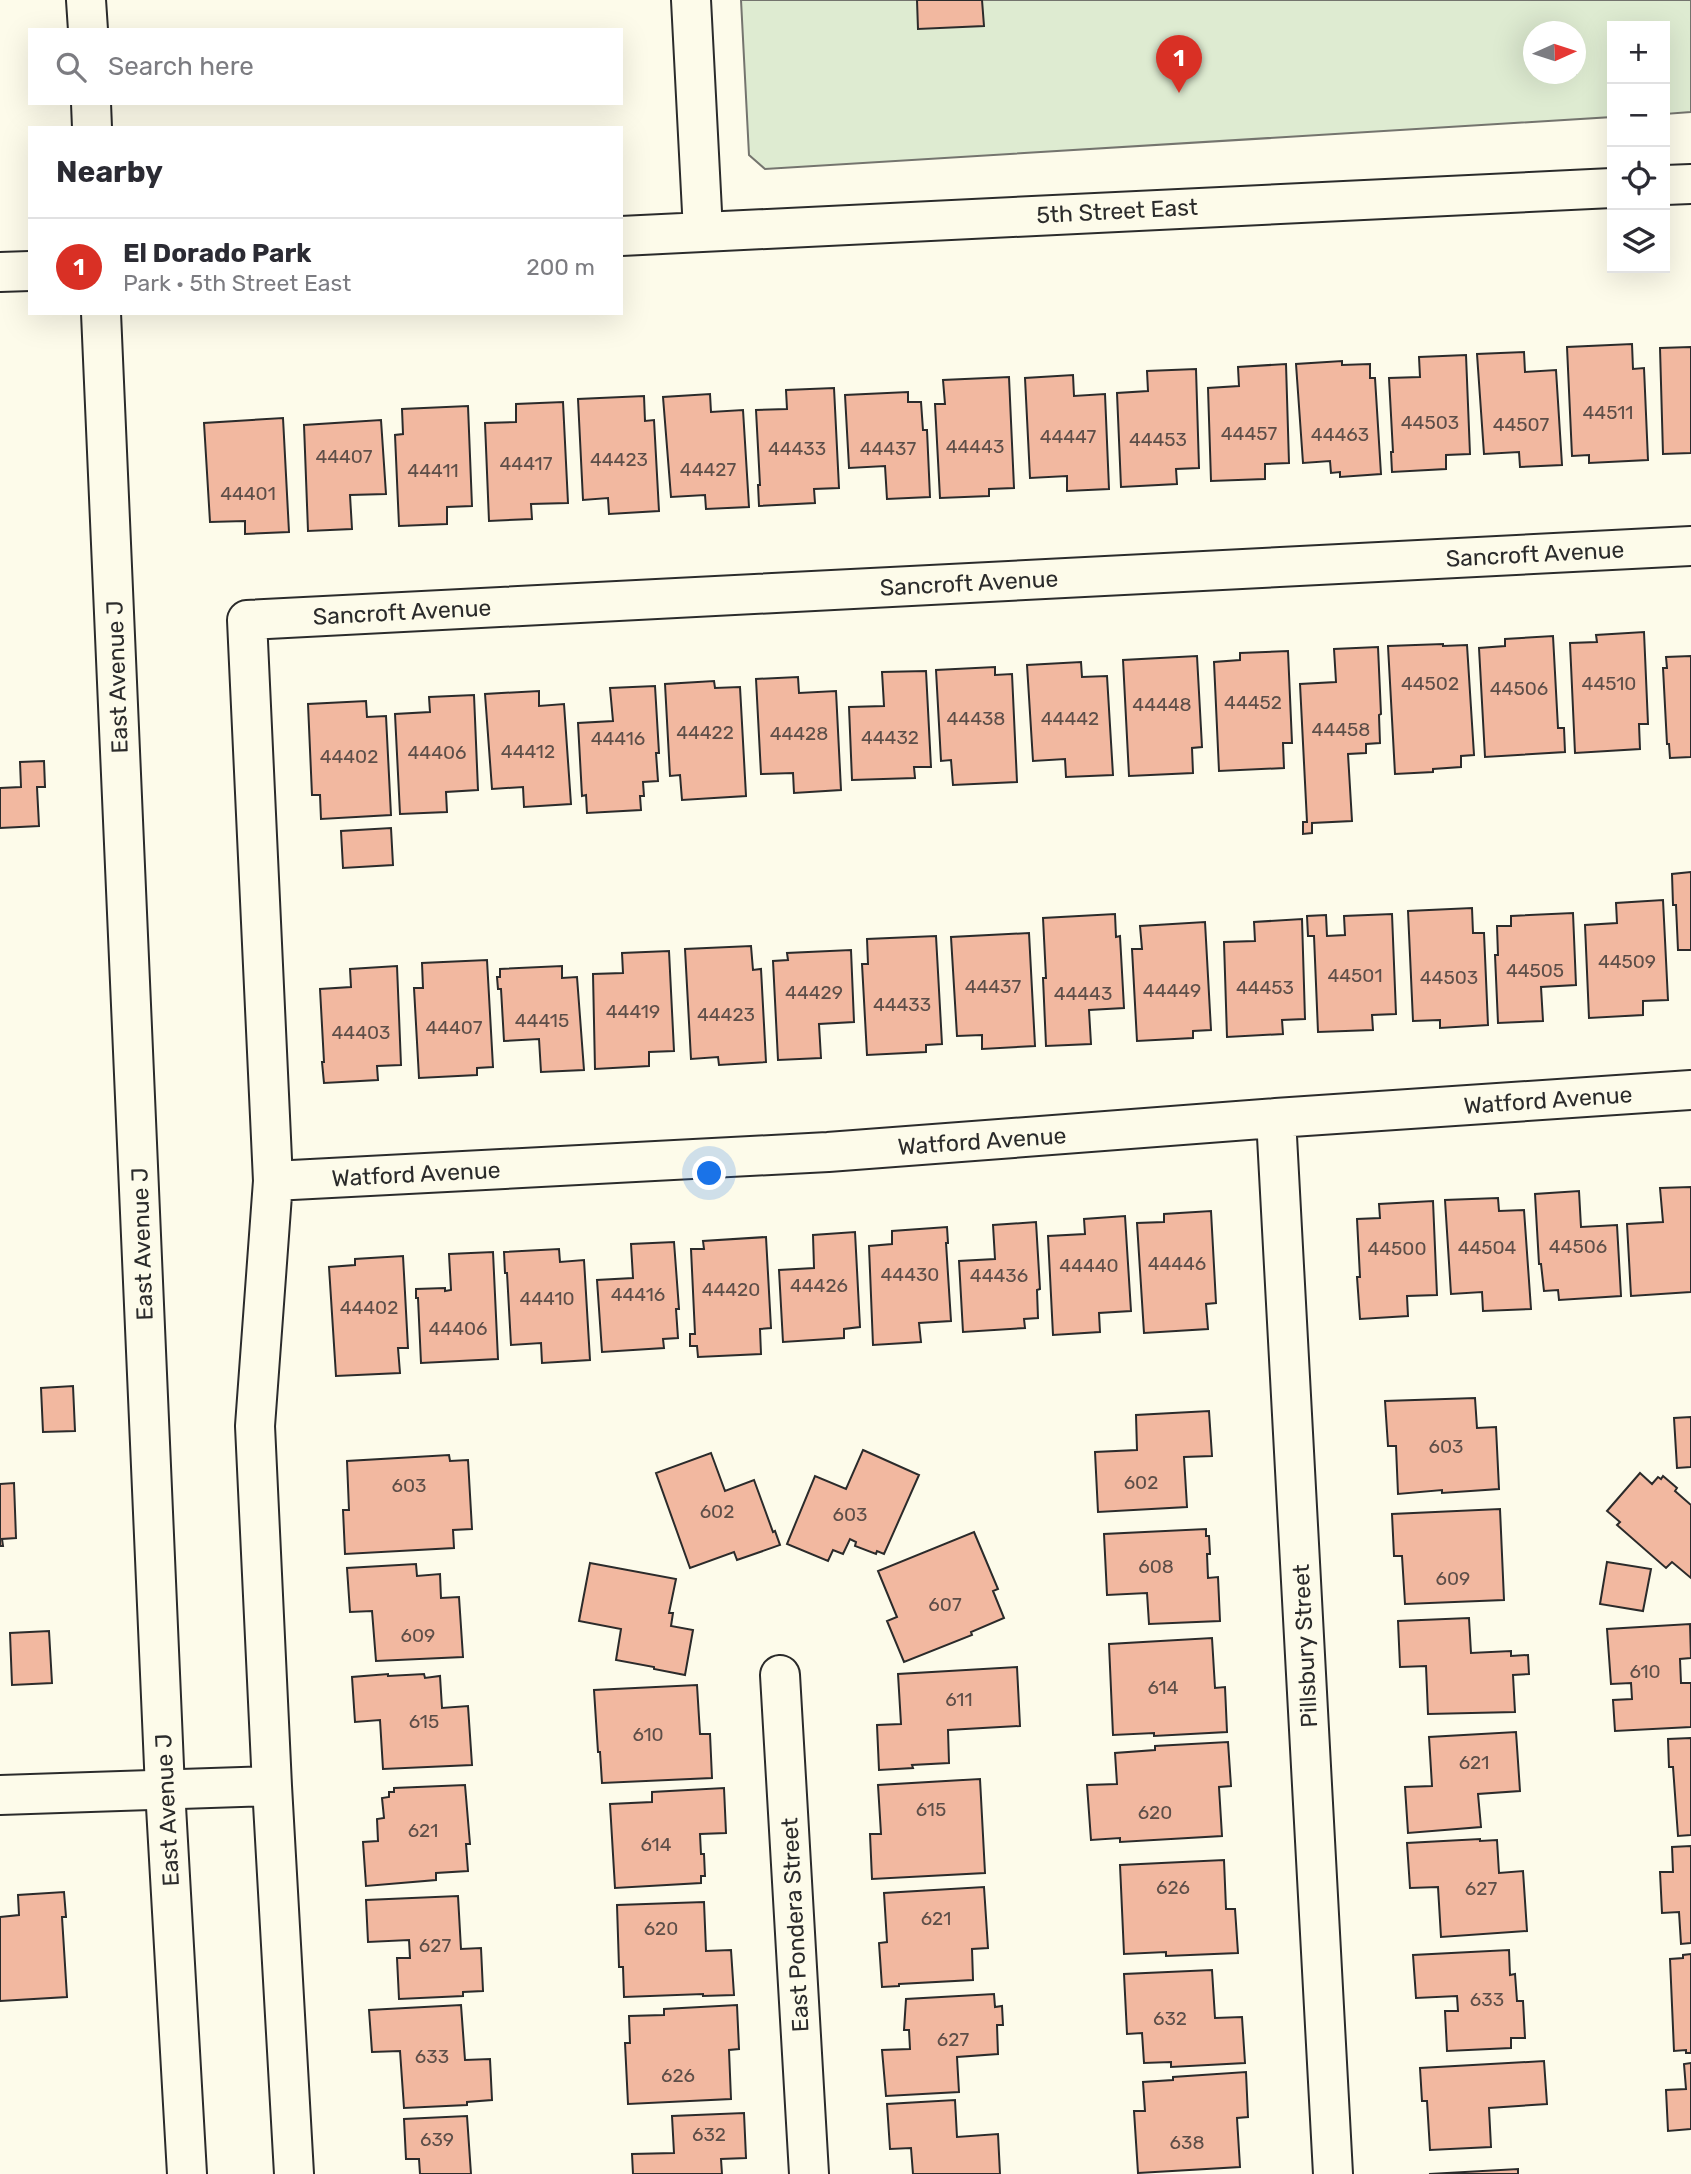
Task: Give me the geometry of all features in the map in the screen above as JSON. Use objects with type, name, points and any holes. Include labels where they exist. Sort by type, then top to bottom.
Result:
[{"type":"street","points":[[86,0],[88,28]]},
{"type":"street","points":[[691,0],[703,231]]},
{"type":"street","points":[[91,105],[92,126]]},
{"type":"street","points":[[1670,186],[1691,184]]},
{"type":"street","name":"5th Street East","points":[[623,236],[1607,188]]},
{"type":"street","points":[[0,272],[28,271]]},
{"type":"street","name":"East Avenue J","points":[[101,315],[165,1789],[187,2174]]},
{"type":"street","name":"Sancroft Avenue","points":[[273,1181],[247,620],[1691,546]]},
{"type":"street","name":"Watford Avenue","points":[[273,1181],[828,1152],[1691,1090]]},
{"type":"street","name":"Pillsbury Street","points":[[1276,1118],[1333,2174]]},
{"type":"street","points":[[273,1181],[255,1426],[294,2174]]},
{"type":"street","name":"East Pondera Street","points":[[780,1675],[809,2174]]},
{"type":"street","points":[[0,1795],[272,1786]]},
{"type":"green space","points":[[741,0],[1691,0],[1691,112],[1670,114],[1670,21],[1607,21],[1607,117],[765,169],[749,155]]},
{"type":"building","points":[[917,0],[982,0],[984,26],[918,29]]},
{"type":"building","points":[[1632,344],[1633,369],[1644,368],[1648,460],[1589,463],[1589,455],[1572,456],[1567,347]]},
{"type":"building","points":[[1691,347],[1691,453],[1663,454],[1660,348]]},
{"type":"building","points":[[1524,352],[1525,372],[1556,370],[1562,465],[1520,467],[1519,452],[1484,454],[1477,354]]},
{"type":"building","points":[[1466,355],[1470,454],[1446,455],[1446,469],[1392,472],[1389,378],[1420,377],[1419,357]]},
{"type":"building","points":[[1342,361],[1342,365],[1370,364],[1370,378],[1375,378],[1381,474],[1340,477],[1340,472],[1331,473],[1330,461],[1303,463],[1296,364]]},
{"type":"building","points":[[1286,364],[1289,463],[1265,464],[1265,479],[1211,481],[1208,388],[1239,386],[1238,367]]},
{"type":"building","points":[[1196,369],[1199,468],[1176,469],[1177,484],[1121,487],[1117,393],[1148,391],[1147,371]]},
{"type":"building","points":[[1073,375],[1074,396],[1105,394],[1109,489],[1067,491],[1067,476],[1030,478],[1025,378]]},
{"type":"building","points":[[1009,377],[1014,488],[989,489],[989,496],[940,498],[935,404],[945,404],[943,380]]},
{"type":"building","points":[[834,388],[839,488],[814,489],[815,503],[759,506],[756,410],[787,409],[786,390]]},
{"type":"building","points":[[908,392],[908,402],[921,402],[923,430],[927,430],[930,497],[887,499],[885,466],[849,468],[845,395]]},
{"type":"building","points":[[710,394],[711,412],[743,410],[749,507],[706,509],[705,495],[671,497],[663,397]]},
{"type":"building","points":[[644,396],[645,421],[654,420],[659,511],[609,514],[608,498],[583,500],[578,399]]},
{"type":"building","points":[[563,402],[568,503],[531,504],[532,519],[489,521],[485,423],[516,422],[516,404]]},
{"type":"building","points":[[468,406],[472,506],[447,507],[447,524],[399,526],[395,435],[403,434],[402,409]]},
{"type":"building","points":[[283,418],[289,532],[245,534],[245,521],[210,522],[204,423]]},
{"type":"building","points":[[381,420],[386,494],[350,495],[352,529],[308,531],[304,425]]},
{"type":"building","points":[[1644,632],[1648,724],[1639,724],[1640,749],[1575,753],[1570,643],[1597,642],[1596,635]]},
{"type":"building","points":[[1553,636],[1558,728],[1564,728],[1565,752],[1485,757],[1479,648],[1505,646],[1505,639]]},
{"type":"building","points":[[1467,645],[1474,755],[1461,756],[1461,767],[1395,774],[1388,646]]},
{"type":"building","points":[[1378,647],[1380,743],[1366,744],[1366,753],[1348,754],[1352,821],[1312,823],[1312,833],[1303,834],[1303,822],[1307,822],[1300,684],[1336,682],[1334,649]]},
{"type":"building","points":[[1288,651],[1292,743],[1283,743],[1284,768],[1219,771],[1214,662],[1240,660],[1240,653]]},
{"type":"building","points":[[1197,656],[1202,747],[1192,748],[1193,773],[1129,776],[1123,660]]},
{"type":"building","points":[[1691,656],[1691,757],[1670,758],[1663,668],[1667,668],[1666,657]]},
{"type":"building","points":[[1081,662],[1082,677],[1107,676],[1113,775],[1066,777],[1065,759],[1033,761],[1027,665]]},
{"type":"building","points":[[995,667],[995,675],[1012,674],[1017,782],[953,785],[951,760],[941,761],[936,670]]},
{"type":"building","points":[[926,671],[931,767],[914,767],[915,778],[852,780],[849,707],[884,706],[882,672]]},
{"type":"building","points":[[798,677],[799,693],[836,691],[841,790],[794,793],[793,773],[761,774],[756,679]]},
{"type":"building","points":[[714,681],[715,688],[740,687],[746,796],[682,800],[680,775],[670,776],[665,684]]},
{"type":"building","points":[[655,686],[658,781],[643,782],[641,810],[587,813],[586,795],[582,796],[578,723],[613,721],[610,688]]},
{"type":"building","points":[[539,691],[539,706],[564,704],[571,804],[524,807],[523,787],[492,789],[485,694]]},
{"type":"building","points":[[474,695],[478,790],[446,792],[447,812],[400,814],[395,714],[430,712],[429,697]]},
{"type":"building","points":[[366,701],[367,717],[386,716],[391,815],[321,819],[320,795],[312,795],[308,704]]},
{"type":"building","points":[[44,761],[45,787],[37,787],[39,826],[0,828],[0,788],[21,787],[20,762]]},
{"type":"building","points":[[391,828],[393,865],[343,868],[341,831]]},
{"type":"building","points":[[1691,872],[1691,950],[1678,950],[1672,874]]},
{"type":"building","points":[[1663,900],[1668,1000],[1643,1001],[1643,1015],[1589,1018],[1585,925],[1617,923],[1616,903]]},
{"type":"building","points":[[1472,908],[1473,933],[1484,933],[1488,1025],[1440,1028],[1440,1020],[1413,1021],[1408,911]]},
{"type":"building","points":[[1573,913],[1576,985],[1541,987],[1543,1021],[1498,1023],[1495,955],[1498,955],[1497,926],[1511,926],[1511,916]]},
{"type":"building","points":[[1115,914],[1116,937],[1120,936],[1124,1008],[1089,1010],[1091,1044],[1046,1046],[1043,918]]},
{"type":"building","points":[[1392,914],[1396,1014],[1372,1015],[1373,1030],[1318,1032],[1314,936],[1308,936],[1307,916],[1326,915],[1327,936],[1345,935],[1344,916]]},
{"type":"building","points":[[1302,919],[1305,1019],[1282,1020],[1283,1034],[1227,1037],[1224,942],[1255,941],[1254,922]]},
{"type":"building","points":[[1205,922],[1211,1030],[1193,1031],[1193,1038],[1137,1041],[1132,949],[1142,949],[1140,926]]},
{"type":"building","points":[[1029,933],[1035,1046],[982,1049],[982,1035],[957,1036],[951,937]]},
{"type":"building","points":[[936,936],[942,1044],[926,1045],[926,1052],[867,1055],[862,964],[868,964],[867,939]]},
{"type":"building","points":[[751,946],[753,970],[761,969],[766,1062],[719,1065],[718,1057],[691,1059],[685,949]]},
{"type":"building","points":[[851,950],[854,1022],[819,1024],[821,1058],[778,1060],[773,961],[788,960],[787,953]]},
{"type":"building","points":[[669,951],[674,1051],[649,1052],[649,1066],[595,1069],[593,974],[623,973],[622,953]]},
{"type":"building","points":[[487,960],[493,1067],[477,1068],[477,1075],[419,1078],[414,988],[423,988],[422,963]]},
{"type":"building","points":[[397,966],[401,1065],[377,1066],[378,1080],[324,1083],[320,989],[351,987],[350,969]]},
{"type":"building","points":[[562,966],[562,978],[577,977],[584,1070],[541,1072],[539,1039],[504,1041],[501,989],[498,989],[497,977],[500,977],[500,969]]},
{"type":"building","points":[[1691,1187],[1691,1292],[1631,1296],[1627,1224],[1663,1222],[1660,1188]]},
{"type":"building","points":[[1579,1191],[1581,1227],[1617,1225],[1621,1296],[1559,1300],[1558,1290],[1544,1291],[1539,1264],[1535,1194]]},
{"type":"building","points":[[1498,1198],[1499,1211],[1524,1210],[1531,1309],[1483,1311],[1482,1292],[1451,1294],[1445,1200]]},
{"type":"building","points":[[1433,1201],[1437,1295],[1407,1296],[1408,1316],[1360,1319],[1357,1219],[1380,1218],[1379,1204]]},
{"type":"building","points":[[1211,1211],[1216,1303],[1206,1304],[1208,1329],[1144,1333],[1137,1223],[1164,1222],[1164,1214]]},
{"type":"building","points":[[1125,1216],[1131,1311],[1099,1313],[1100,1332],[1053,1335],[1048,1236],[1085,1234],[1084,1219]]},
{"type":"building","points":[[1036,1222],[1040,1289],[1037,1290],[1038,1318],[1024,1319],[1025,1328],[963,1332],[959,1261],[995,1259],[993,1225]]},
{"type":"building","points":[[947,1227],[951,1321],[919,1323],[921,1342],[873,1345],[869,1246],[892,1244],[892,1231]]},
{"type":"building","points":[[855,1232],[860,1327],[844,1329],[844,1338],[783,1342],[779,1270],[814,1268],[813,1235]]},
{"type":"building","points":[[766,1237],[771,1328],[760,1329],[761,1354],[698,1357],[697,1346],[690,1346],[690,1334],[695,1334],[691,1249],[704,1249],[703,1241]]},
{"type":"building","points":[[674,1242],[679,1309],[676,1309],[678,1338],[663,1339],[664,1348],[602,1352],[597,1280],[633,1278],[631,1244]]},
{"type":"building","points":[[559,1249],[560,1262],[584,1260],[590,1360],[542,1363],[541,1343],[511,1345],[504,1252]]},
{"type":"building","points":[[493,1252],[498,1359],[421,1363],[416,1289],[451,1290],[449,1254]]},
{"type":"building","points":[[403,1256],[408,1348],[398,1348],[400,1373],[336,1376],[329,1267],[355,1265],[355,1259]]},
{"type":"building","points":[[73,1386],[75,1431],[43,1432],[41,1388]]},
{"type":"building","points":[[1475,1398],[1477,1428],[1496,1427],[1499,1489],[1398,1494],[1396,1446],[1388,1446],[1385,1401]]},
{"type":"building","points":[[1209,1411],[1212,1456],[1184,1457],[1187,1507],[1098,1512],[1095,1452],[1137,1450],[1136,1415]]},
{"type":"building","points":[[1691,1417],[1691,1467],[1677,1468],[1674,1418]]},
{"type":"building","points":[[863,1450],[919,1475],[884,1554],[877,1551],[876,1554],[855,1546],[856,1542],[850,1539],[843,1554],[833,1550],[828,1561],[787,1544],[815,1476],[846,1489]]},
{"type":"building","points":[[711,1453],[725,1491],[754,1480],[780,1545],[737,1560],[734,1552],[690,1568],[656,1473]]},
{"type":"building","points":[[449,1455],[450,1461],[468,1460],[472,1529],[453,1530],[454,1548],[345,1554],[343,1510],[349,1510],[347,1461]]},
{"type":"building","points":[[1640,1473],[1652,1484],[1658,1477],[1661,1479],[1663,1476],[1691,1505],[1691,1578],[1672,1562],[1666,1568],[1617,1525],[1620,1522],[1607,1511]]},
{"type":"building","points":[[14,1483],[16,1538],[2,1539],[3,1546],[0,1546],[0,1484]]},
{"type":"building","points":[[1500,1509],[1504,1600],[1405,1604],[1402,1556],[1394,1556],[1392,1514]]},
{"type":"building","points":[[1206,1529],[1210,1554],[1207,1554],[1208,1578],[1218,1577],[1220,1621],[1149,1624],[1147,1593],[1107,1595],[1104,1534]]},
{"type":"building","points":[[974,1532],[998,1589],[993,1591],[1004,1618],[971,1632],[972,1635],[904,1662],[887,1621],[897,1617],[878,1571]]},
{"type":"building","points":[[1607,1562],[1651,1569],[1643,1611],[1600,1604]]},
{"type":"building","points":[[590,1563],[676,1579],[669,1613],[673,1613],[671,1626],[693,1630],[685,1675],[616,1660],[621,1629],[579,1621]]},
{"type":"building","points":[[416,1564],[417,1576],[440,1574],[441,1598],[459,1597],[463,1657],[376,1661],[372,1611],[350,1612],[347,1568]]},
{"type":"building","points":[[1469,1618],[1471,1653],[1511,1651],[1511,1656],[1528,1655],[1529,1674],[1513,1675],[1515,1712],[1428,1714],[1426,1666],[1400,1667],[1398,1621]]},
{"type":"building","points":[[1690,1624],[1691,1658],[1680,1659],[1681,1683],[1691,1683],[1691,1727],[1615,1731],[1613,1700],[1632,1699],[1631,1683],[1611,1684],[1607,1629]]},
{"type":"building","points":[[49,1631],[52,1683],[12,1685],[10,1633]]},
{"type":"building","points":[[1212,1638],[1215,1688],[1225,1687],[1227,1732],[1113,1735],[1109,1644]]},
{"type":"building","points":[[1017,1667],[1020,1726],[948,1730],[949,1763],[879,1770],[877,1725],[901,1724],[898,1674]]},
{"type":"building","points":[[424,1674],[425,1678],[440,1676],[442,1708],[468,1706],[472,1765],[383,1769],[380,1720],[355,1722],[352,1677]]},
{"type":"building","points":[[697,1685],[700,1734],[710,1734],[712,1778],[602,1783],[594,1690]]},
{"type":"building","points":[[1516,1732],[1520,1791],[1478,1794],[1481,1827],[1408,1833],[1405,1787],[1432,1786],[1429,1737]]},
{"type":"building","points":[[1691,1738],[1691,1835],[1678,1836],[1673,1767],[1669,1767],[1668,1739]]},
{"type":"building","points":[[1228,1742],[1231,1786],[1219,1787],[1222,1836],[1120,1842],[1120,1838],[1091,1840],[1087,1785],[1117,1784],[1115,1753],[1155,1750],[1155,1746]]},
{"type":"building","points":[[980,1779],[985,1873],[872,1879],[870,1834],[881,1834],[878,1785]]},
{"type":"building","points":[[465,1785],[470,1844],[466,1844],[468,1871],[436,1873],[436,1880],[366,1886],[363,1842],[378,1841],[377,1819],[384,1818],[382,1798],[389,1797],[389,1792],[394,1792],[394,1788]]},
{"type":"building","points":[[724,1788],[726,1833],[700,1834],[705,1876],[701,1876],[701,1883],[615,1888],[610,1804],[652,1802],[652,1792]]},
{"type":"building","points":[[1497,1840],[1499,1873],[1523,1871],[1527,1931],[1441,1937],[1438,1887],[1410,1888],[1407,1843]]},
{"type":"building","points":[[1691,1846],[1691,1943],[1681,1944],[1679,1912],[1662,1913],[1660,1872],[1673,1872],[1672,1847]]},
{"type":"building","points":[[1224,1860],[1226,1909],[1235,1909],[1238,1953],[1166,1956],[1166,1952],[1124,1954],[1120,1865]]},
{"type":"building","points":[[984,1887],[988,1948],[972,1949],[973,1980],[882,1987],[879,1943],[887,1942],[884,1893]]},
{"type":"building","points":[[64,1892],[66,1917],[62,1917],[67,1997],[0,2001],[0,1917],[19,1915],[18,1895]]},
{"type":"building","points":[[458,1896],[461,1949],[481,1948],[483,1991],[463,1992],[463,1996],[399,1999],[397,1958],[410,1958],[409,1940],[368,1942],[366,1900]]},
{"type":"building","points":[[704,1902],[706,1951],[731,1950],[734,1995],[624,1997],[623,1967],[619,1967],[617,1905]]},
{"type":"building","points":[[1509,1950],[1510,1975],[1515,1974],[1517,2001],[1523,2001],[1525,2038],[1511,2038],[1511,2048],[1447,2051],[1445,2011],[1458,2011],[1457,1996],[1416,1998],[1413,1955]]},
{"type":"building","points":[[1691,1954],[1691,2053],[1686,2053],[1686,2050],[1674,2051],[1670,1959]]},
{"type":"building","points":[[1212,1970],[1215,2018],[1242,2017],[1245,2063],[1171,2067],[1171,2062],[1144,2063],[1142,2033],[1127,2034],[1124,1974]]},
{"type":"building","points":[[994,1994],[995,2007],[1002,2006],[1003,2025],[997,2025],[998,2054],[957,2057],[959,2092],[886,2096],[882,2050],[910,2049],[909,2030],[904,2030],[906,1999]]},
{"type":"building","points":[[461,2005],[465,2060],[490,2059],[492,2100],[467,2102],[467,2105],[404,2108],[400,2051],[372,2052],[369,2010]]},
{"type":"building","points":[[737,2005],[739,2049],[729,2050],[731,2099],[628,2104],[625,2043],[630,2043],[629,2016],[664,2015],[664,2009]]},
{"type":"building","points":[[1544,2061],[1547,2104],[1489,2108],[1491,2147],[1430,2150],[1427,2101],[1422,2101],[1420,2068]]},
{"type":"building","points":[[1691,2063],[1691,2129],[1668,2131],[1666,2090],[1686,2089],[1684,2064]]},
{"type":"building","points":[[1246,2072],[1248,2117],[1237,2118],[1240,2167],[1138,2173],[1134,2111],[1145,2111],[1143,2082]]},
{"type":"building","points":[[955,2100],[957,2137],[998,2134],[1000,2174],[913,2174],[911,2148],[890,2149],[887,2104]]},
{"type":"building","points":[[744,2113],[746,2158],[721,2159],[722,2174],[633,2174],[632,2154],[674,2153],[672,2116]]},
{"type":"building","points":[[467,2116],[471,2174],[420,2174],[419,2159],[406,2159],[404,2119]]},
{"type":"building","points":[[1518,2169],[1518,2174],[1429,2174]]},
{"type":"place","name":"El Dorado Park","points":[[1179,93]]}]
